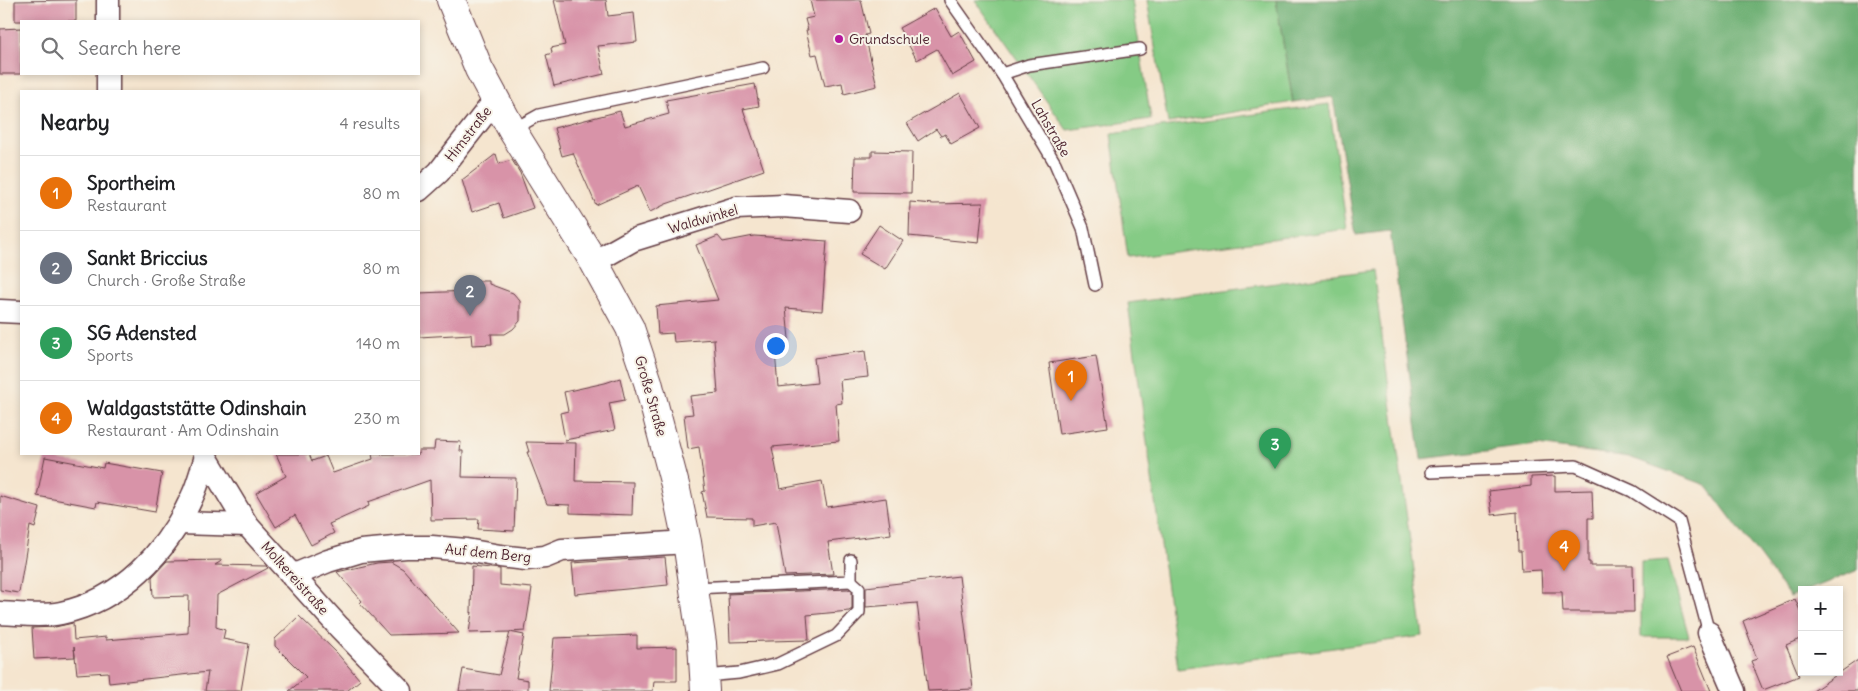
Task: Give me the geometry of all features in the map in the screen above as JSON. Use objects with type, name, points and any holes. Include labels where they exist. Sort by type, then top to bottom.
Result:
[{"type":"main road","name":"Große Straße","points":[[451,0],[479,69],[512,130],[594,262],[630,328],[648,382],[672,469],[694,588],[702,643],[705,683]]},
{"type":"street","points":[[108,0],[108,20]]},
{"type":"street","points":[[108,75],[108,90]]},
{"type":"street","name":"Himstraße","points":[[420,189],[439,172],[496,99]]},
{"type":"street","name":"Waldwinkel","points":[[594,262],[633,240],[736,208],[783,206],[849,211]]},
{"type":"street","points":[[0,311],[20,312]]},
{"type":"street","points":[[0,613],[60,614],[81,608],[119,588],[149,563],[164,546],[179,523],[192,496],[206,456]]},
{"type":"street","name":"Molkereistraße","points":[[206,456],[247,525],[292,576],[402,691]]},
{"type":"street","points":[[179,523],[247,525]]},
{"type":"street","name":"Auf dem Berg","points":[[292,576],[328,561],[361,551],[432,547],[526,559],[545,557],[562,550],[686,542]]},
{"type":"street","points":[[1709,633],[1734,691]]},
{"type":"lane","name":"Lahstraße","points":[[950,0],[1002,74],[1055,163],[1083,228],[1095,285]]},
{"type":"lane","points":[[1002,74],[1028,65],[1140,50]]},
{"type":"lane","points":[[512,130],[539,116],[763,68]]},
{"type":"lane","points":[[1430,472],[1576,466],[1632,491],[1679,521],[1709,633]]},
{"type":"lane","points":[[851,560],[851,581]]},
{"type":"lane","points":[[694,588],[851,581],[859,588],[859,612],[836,636],[778,664],[705,683]]},
{"type":"green space","points":[[975,0],[1132,0],[1151,119],[1067,130]]},
{"type":"green space","points":[[1147,0],[1276,0],[1293,102],[1168,123]]},
{"type":"green space","points":[[1276,0],[1858,0],[1858,570],[1818,586],[1798,586],[1798,594],[1790,597],[1706,485],[1629,457],[1537,445],[1421,459],[1390,231],[1356,235],[1333,97],[1293,102]]},
{"type":"green space","points":[[1329,104],[1347,229],[1128,258],[1111,134]]},
{"type":"green space","points":[[1373,270],[1423,636],[1178,669],[1128,303]]},
{"type":"green space","points":[[1668,560],[1689,637],[1641,637],[1641,562]]},
{"type":"building","points":[[76,0],[76,20],[15,21],[15,1]]},
{"type":"building","points":[[554,0],[606,0],[608,16],[634,13],[637,42],[598,46],[604,74],[554,86],[546,55],[552,53],[551,48],[565,45]]},
{"type":"building","points":[[810,0],[861,0],[869,34],[865,35],[877,86],[844,94],[842,83],[825,86],[817,54],[812,55],[806,30],[808,30],[805,19],[814,17]]},
{"type":"building","points":[[935,8],[951,36],[959,31],[976,62],[952,76],[937,49],[917,60],[899,28]]},
{"type":"building","points":[[20,28],[20,74],[0,74],[0,29]]},
{"type":"building","points":[[755,84],[759,106],[743,109],[764,170],[666,204],[650,212],[638,186],[596,205],[573,153],[562,156],[554,128],[620,111],[625,126],[669,114],[666,100]]},
{"type":"building","points":[[960,93],[980,128],[951,144],[945,134],[941,136],[936,129],[918,141],[907,123]]},
{"type":"building","points":[[872,151],[912,152],[911,193],[854,192],[855,157],[872,157]]},
{"type":"building","points":[[496,154],[499,164],[512,160],[520,173],[533,208],[504,218],[499,203],[472,212],[462,180]]},
{"type":"building","points":[[910,202],[934,204],[983,203],[979,243],[909,236]]},
{"type":"building","points":[[879,225],[903,241],[885,269],[860,254]]},
{"type":"building","points":[[718,236],[723,242],[754,236],[827,241],[822,311],[786,308],[789,339],[774,340],[778,387],[817,383],[814,358],[865,351],[868,377],[840,380],[842,403],[836,404],[839,441],[772,447],[780,489],[822,481],[827,507],[886,498],[891,534],[828,542],[833,574],[785,576],[776,522],[752,526],[752,518],[707,517],[702,492],[705,491],[699,447],[688,449],[684,415],[693,414],[690,396],[718,393],[714,339],[674,342],[673,333],[658,334],[656,306],[718,300],[696,245]]},
{"type":"building","points":[[469,281],[489,281],[489,284],[513,293],[520,301],[520,321],[505,334],[491,334],[492,344],[472,345],[471,334],[420,337],[420,293],[470,291]]},
{"type":"building","points":[[1096,356],[1108,427],[1059,434],[1049,363]]},
{"type":"building","points":[[620,378],[625,400],[609,403],[615,430],[565,440],[560,413],[568,411],[564,392]]},
{"type":"building","points":[[435,441],[461,442],[460,451],[463,451],[462,477],[516,478],[514,531],[478,529],[479,519],[431,520],[430,480],[368,502],[369,506],[329,524],[334,533],[311,545],[295,515],[276,527],[256,493],[286,476],[276,455],[309,455],[312,461],[326,456],[333,473],[373,459],[372,455],[420,455],[420,450],[434,450]]},
{"type":"building","points":[[526,442],[576,443],[575,481],[633,482],[632,515],[570,513],[570,505],[547,504],[527,452],[529,452]]},
{"type":"building","points":[[45,457],[103,468],[104,463],[162,473],[155,512],[97,502],[96,507],[37,496]]},
{"type":"building","points":[[1555,476],[1555,491],[1592,490],[1593,518],[1588,518],[1588,562],[1590,562],[1590,566],[1633,566],[1634,612],[1563,612],[1562,592],[1542,592],[1541,570],[1522,571],[1521,551],[1518,551],[1517,512],[1492,515],[1489,491],[1531,486],[1531,477]]},
{"type":"building","points":[[0,496],[40,508],[35,528],[30,526],[19,593],[0,590]]},
{"type":"building","points":[[665,557],[668,585],[575,594],[572,563]]},
{"type":"building","points":[[223,560],[215,565],[266,566],[268,568],[217,595],[216,627],[225,630],[223,639],[249,644],[241,691],[205,691],[208,672],[109,683],[108,672],[77,674],[74,647],[75,657],[34,659],[32,628],[55,627],[73,623],[74,640],[106,637],[106,640],[188,633],[189,596],[153,597],[152,577],[167,561]]},
{"type":"building","points":[[391,562],[403,569],[459,633],[389,635],[360,603],[362,601],[337,572],[377,563]]},
{"type":"building","points":[[472,566],[500,569],[500,585],[532,588],[525,631],[469,633],[472,612]]},
{"type":"building","points":[[959,576],[973,689],[928,691],[917,603],[866,607],[866,587]]},
{"type":"building","points":[[848,589],[852,591],[852,609],[849,611],[807,615],[809,640],[730,642],[728,594]]},
{"type":"building","points":[[1795,599],[1798,606],[1798,640],[1786,645],[1799,676],[1763,690],[1751,661],[1757,659],[1743,621]]},
{"type":"building","points":[[299,616],[336,652],[360,680],[347,691],[289,691],[306,677],[275,646],[275,639]]},
{"type":"building","points":[[510,632],[524,635],[516,678],[528,680],[528,691],[459,691],[463,669],[499,675]]},
{"type":"building","points":[[637,635],[637,648],[677,647],[677,681],[654,681],[653,691],[549,691],[554,638]]},
{"type":"building","points":[[1693,647],[1711,691],[1681,691],[1667,657]]},
{"type":"building","points":[[1858,660],[1858,691],[1813,691],[1835,676],[1843,676],[1843,670]]},
{"type":"place","name":"Grundschule","points":[[839,39]]},
{"type":"place","name":"Sankt Briccius","points":[[470,316]]},
{"type":"place","name":"Sportheim","points":[[1071,401]]},
{"type":"place","name":"SG Adensted","points":[[1275,469]]},
{"type":"place","name":"Waldgaststätte Odinshain","points":[[1564,571]]}]
